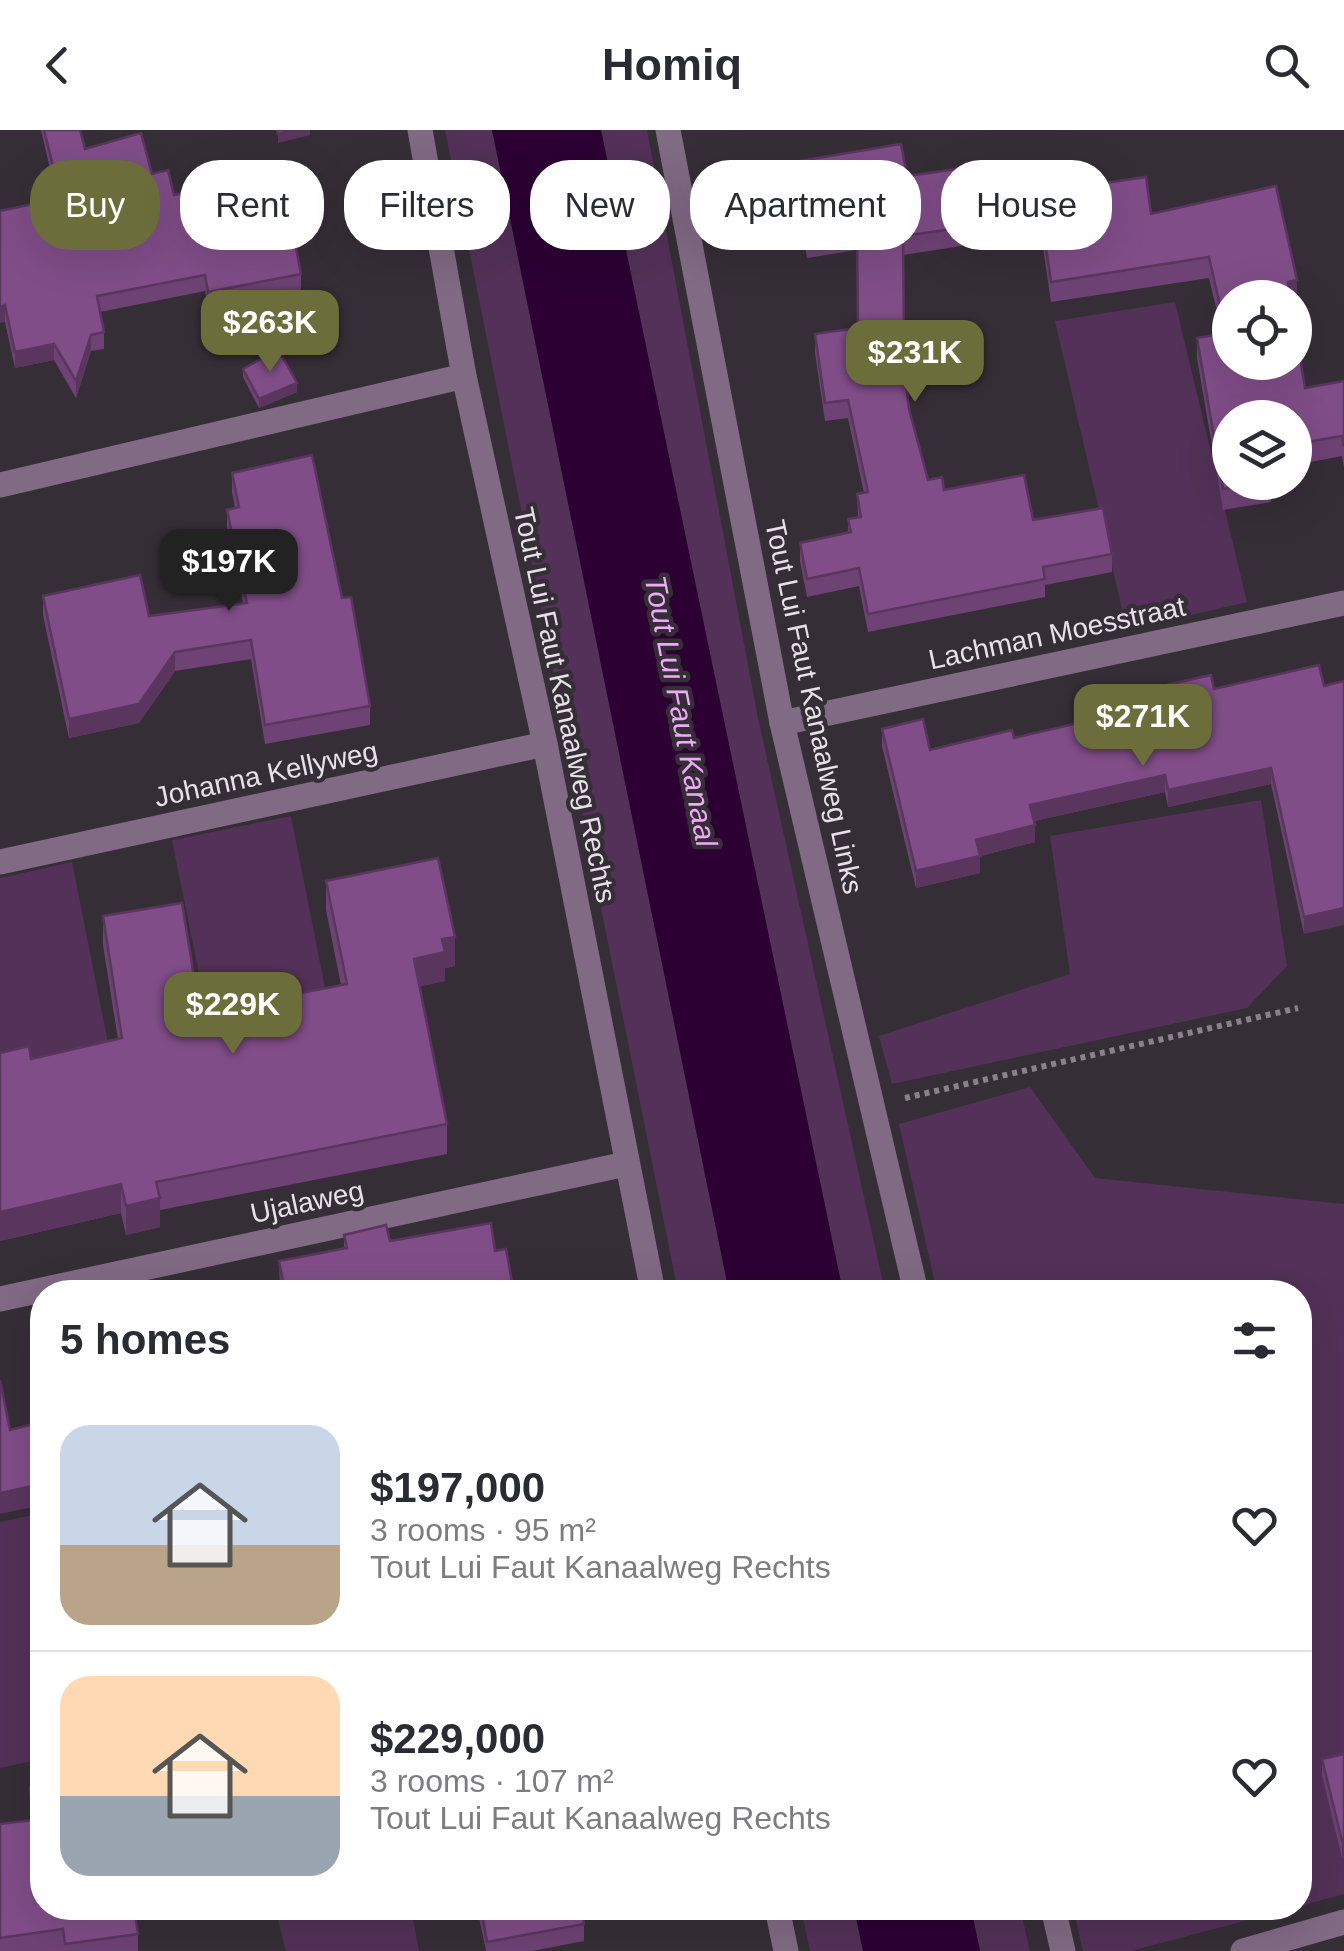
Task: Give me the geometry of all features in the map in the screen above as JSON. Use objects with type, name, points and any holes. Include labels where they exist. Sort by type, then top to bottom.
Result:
[{"type":"street","name":"Tout Lui Faut Kanaalweg Rechts","points":[[420,130],[464,376],[545,744],[650,1280]]},
{"type":"street","name":"Tout Lui Faut Kanaalweg Links","points":[[668,130],[782,723],[913,1280]]},
{"type":"street","points":[[0,484],[464,376]]},
{"type":"street","name":"Lachman Moesstraat","points":[[782,723],[1344,603]]},
{"type":"street","name":"Johanna Kellyweg","points":[[0,862],[545,744]]},
{"type":"street","name":"Ujalaweg","points":[[84,1280],[626,1164]]},
{"type":"street","name":"Ujalaweg","points":[[0,1298],[30,1292]]},
{"type":"street","points":[[780,1920],[786,1951]]},
{"type":"street","points":[[1056,1920],[1063,1951]]},
{"type":"street","points":[[1242,1951],[1344,1922]]},
{"type":"path","points":[[874,1105],[1298,1008]]},
{"type":"shaded area","points":[[445,130],[492,130],[498,160],[451,160]]},
{"type":"shaded area","points":[[601,130],[647,130],[653,160],[607,160]]},
{"type":"shaded area","points":[[510,218],[727,1280],[676,1280],[469,250],[510,250]]},
{"type":"shaded area","points":[[626,250],[670,250],[758,718],[882,1280],[841,1280]]},
{"type":"shaded area","points":[[1175,302],[1212,456],[1212,500],[1223,500],[1247,602],[1127,630],[1055,321]]},
{"type":"shaded area","points":[[1261,800],[1287,966],[1247,1008],[892,1084],[879,1036],[1070,974],[1050,836]]},
{"type":"shaded area","points":[[291,816],[328,1003],[209,1024],[172,840]]},
{"type":"shaded area","points":[[72,862],[110,1053],[0,1078],[0,878]]},
{"type":"shaded area","points":[[1030,1087],[1095,1178],[1344,1204],[1344,1894],[1312,1903],[1312,1280],[934,1280],[899,1124]]},
{"type":"shaded area","points":[[30,1516],[30,1762],[0,1768],[0,1522]]},
{"type":"shaded area","points":[[278,1920],[413,1920],[419,1951],[286,1951]]},
{"type":"shaded area","points":[[804,1920],[857,1920],[863,1951],[810,1951]]},
{"type":"shaded area","points":[[974,1920],[1023,1920],[1030,1951],[980,1951]]},
{"type":"shaded area","points":[[1076,1920],[1249,1920],[1131,1951],[1083,1951]]},
{"type":"water","name":"Tout Lui Faut Kanaal","points":[[492,130],[601,130],[607,160],[530,160],[530,250],[626,250],[841,1280],[727,1280],[510,218],[510,160],[498,160]]},
{"type":"water","points":[[857,1920],[974,1920],[980,1951],[863,1951]]},
{"type":"building","points":[[44,130],[80,130],[85,149],[141,133],[148,160],[52,160]]},
{"type":"building","points":[[901,144],[904,160],[806,160]]},
{"type":"building","points":[[168,170],[174,195],[180,194],[180,250],[296,250],[301,274],[208,292],[205,275],[97,296],[104,332],[91,335],[76,381],[54,344],[15,352],[5,305],[0,307],[0,211],[30,205],[30,250],[160,250],[160,172]]},
{"type":"building","points":[[941,171],[941,231],[921,233],[921,174]]},
{"type":"building","points":[[1146,177],[1151,214],[1276,186],[1297,280],[1214,280],[1209,257],[1051,282],[1046,250],[1112,250],[1112,182]]},
{"type":"building","points":[[857,250],[903,250],[904,340],[900,341],[909,409],[928,480],[942,477],[944,490],[1024,475],[1033,520],[1103,508],[1112,554],[1043,567],[1045,579],[868,614],[859,568],[807,579],[800,543],[851,532],[848,519],[861,517],[857,494],[868,492],[848,400],[825,403],[815,334],[858,328]]},
{"type":"building","points":[[1212,335],[1212,380],[1304,380],[1305,388],[1344,381],[1344,447],[1342,436],[1312,441],[1312,400],[1212,400],[1212,425],[1197,338]]},
{"type":"building","points":[[278,349],[297,383],[259,399],[243,369]]},
{"type":"building","points":[[312,455],[342,598],[351,597],[370,706],[265,725],[251,640],[175,652],[139,704],[69,719],[43,596],[140,575],[149,616],[247,603],[227,510],[239,507],[232,473]]},
{"type":"building","points":[[1319,665],[1324,686],[1344,681],[1344,908],[1304,917],[1271,768],[1168,790],[1165,775],[1030,805],[1035,825],[976,840],[980,856],[916,871],[882,729],[923,719],[930,750],[1012,730],[1014,738],[1169,702],[1166,685],[1211,675],[1214,689]]},
{"type":"building","points":[[438,858],[455,937],[442,939],[445,952],[414,959],[447,1124],[156,1182],[160,1198],[126,1206],[121,1184],[0,1212],[0,1053],[29,1046],[31,1059],[122,1038],[103,916],[182,903],[200,1013],[347,984],[326,881]]},
{"type":"building","points":[[491,1223],[495,1251],[506,1249],[512,1280],[283,1280],[279,1261],[347,1248],[344,1235],[386,1225],[390,1241]]},
{"type":"building","points":[[0,1380],[10,1430],[30,1425],[30,1487],[0,1493]]},
{"type":"building","points":[[1344,1754],[1344,1841],[1342,1841],[1322,1759]]},
{"type":"building","points":[[30,1820],[30,1920],[136,1920],[138,1934],[65,1944],[63,1929],[0,1938],[0,1824]]},
{"type":"building","points":[[483,1920],[583,1920],[584,1924],[487,1942]]}]
